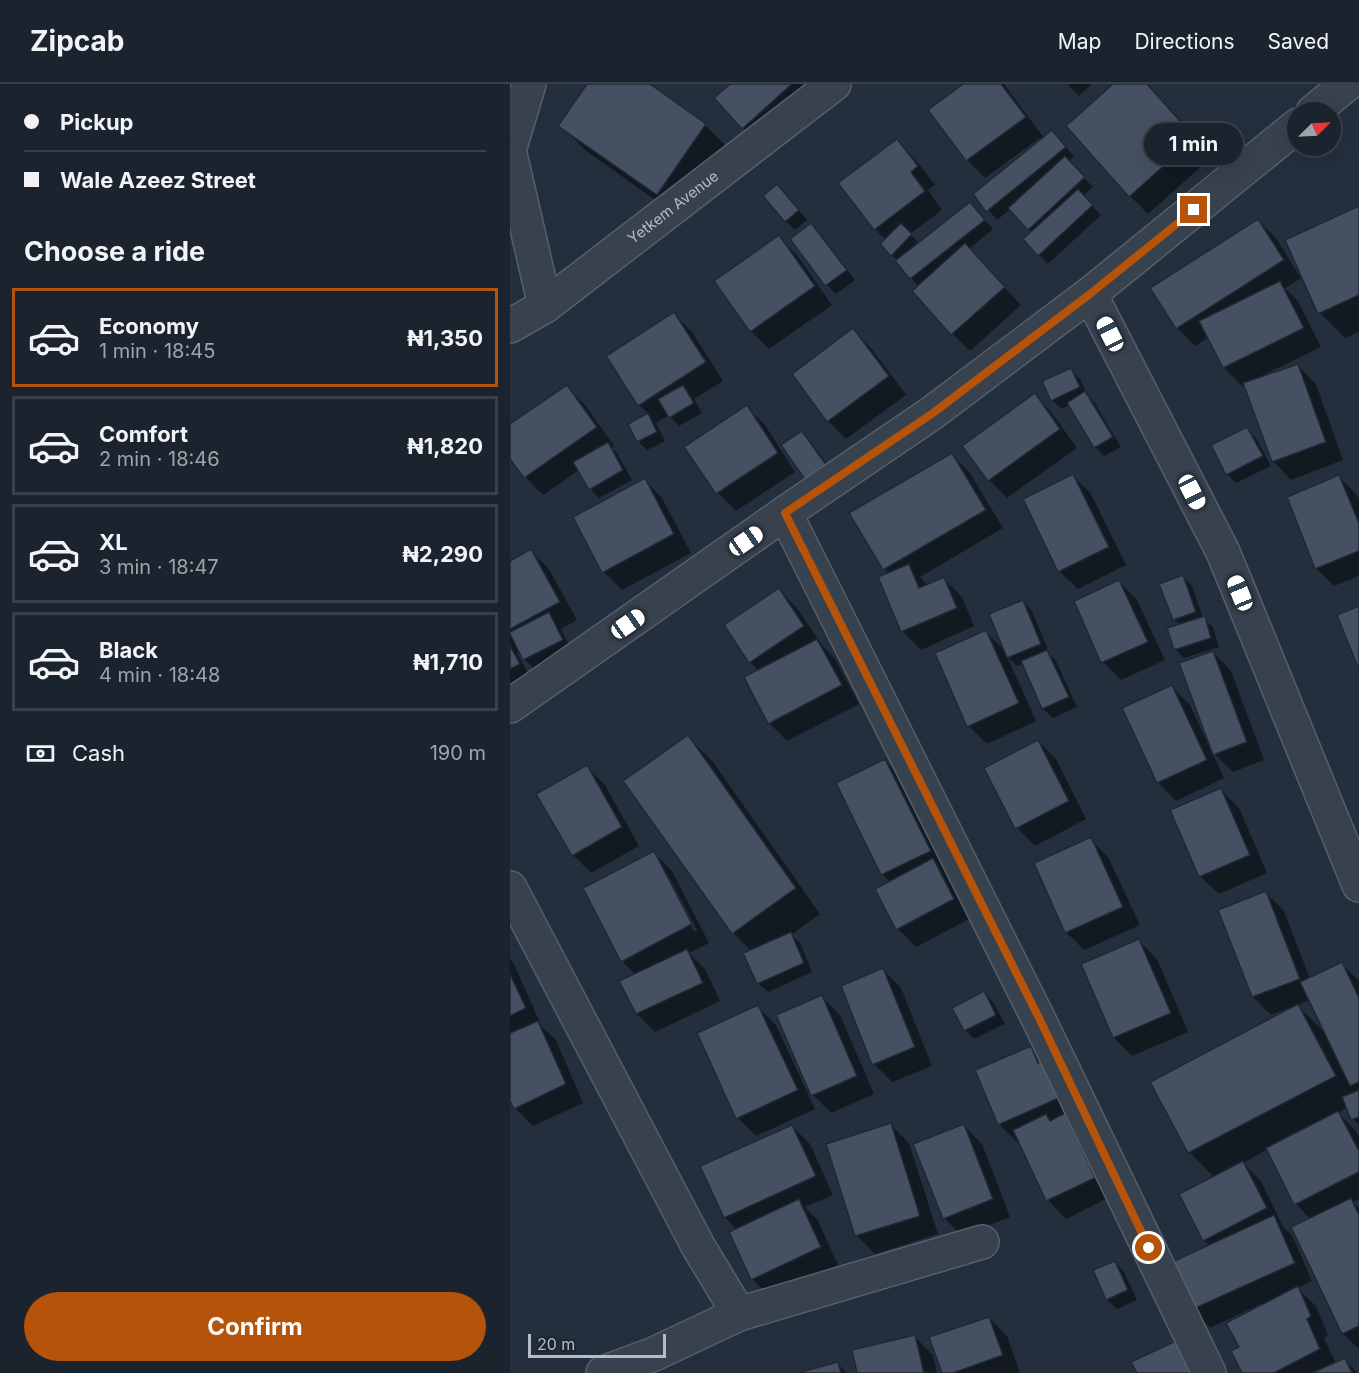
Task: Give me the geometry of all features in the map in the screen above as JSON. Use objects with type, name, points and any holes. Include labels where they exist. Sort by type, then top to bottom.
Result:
[{"type":"street","points":[[510,147],[529,84]]},
{"type":"street","name":"Yetkem Avenue","points":[[510,326],[545,306],[834,84]]},
{"type":"street","points":[[1324,102],[1347,84]]},
{"type":"street","points":[[510,706],[785,513],[933,413],[1090,294],[1287,134]]},
{"type":"street","points":[[510,154],[545,306]]},
{"type":"street","points":[[1090,294],[1222,552],[1359,885]]},
{"type":"street","points":[[785,513],[1040,1020],[1209,1373]]},
{"type":"street","points":[[510,888],[698,1246],[739,1314]]},
{"type":"street","points":[[603,1373],[654,1354],[739,1314],[982,1242]]},
{"type":"building","points":[[587,84],[650,84],[706,124],[657,195],[558,126]]},
{"type":"building","points":[[730,84],[792,84],[742,129],[714,98]]},
{"type":"building","points":[[963,84],[1001,84],[1026,117],[966,161],[928,110]]},
{"type":"building","points":[[1113,84],[1147,84],[1195,138],[1129,197],[1066,126]]},
{"type":"building","points":[[1052,130],[1066,147],[986,212],[973,194]]},
{"type":"building","points":[[897,139],[918,166],[911,172],[925,191],[874,230],[838,183]]},
{"type":"building","points":[[1065,156],[1085,177],[1028,230],[1008,208]]},
{"type":"building","points":[[777,184],[799,210],[785,222],[763,196]]},
{"type":"building","points":[[1078,189],[1093,205],[1038,256],[1023,239]]},
{"type":"building","points":[[970,202],[985,220],[910,279],[895,261]]},
{"type":"building","points":[[1359,206],[1359,295],[1318,314],[1285,240]]},
{"type":"building","points":[[1258,219],[1284,260],[1176,329],[1150,288]]},
{"type":"building","points":[[811,223],[847,270],[825,286],[790,239]]},
{"type":"building","points":[[901,223],[912,234],[891,256],[880,244]]},
{"type":"building","points":[[779,235],[815,286],[750,332],[714,281]]},
{"type":"building","points":[[965,243],[1005,287],[951,335],[912,291]]},
{"type":"building","points":[[1280,281],[1304,328],[1223,368],[1199,321]]},
{"type":"building","points":[[674,312],[706,362],[638,406],[606,356]]},
{"type":"building","points":[[853,328],[889,376],[827,422],[792,374]]},
{"type":"building","points":[[1298,364],[1326,442],[1272,462],[1243,383]]},
{"type":"building","points":[[1071,368],[1080,387],[1051,401],[1042,381]]},
{"type":"building","points":[[567,385],[597,427],[524,478],[510,459],[510,424]]},
{"type":"building","points":[[683,385],[694,403],[669,418],[658,399]]},
{"type":"building","points":[[1085,391],[1113,437],[1094,448],[1067,403]]},
{"type":"building","points":[[1035,393],[1060,429],[988,481],[962,446]]},
{"type":"building","points":[[747,405],[778,453],[716,494],[684,447]]},
{"type":"building","points":[[648,413],[657,432],[637,442],[628,424]]},
{"type":"building","points":[[1247,427],[1263,456],[1226,475],[1211,445]]},
{"type":"building","points":[[802,431],[829,469],[808,484],[781,445]]},
{"type":"building","points":[[608,442],[623,470],[589,490],[573,462]]},
{"type":"building","points":[[952,453],[986,510],[883,570],[849,513]]},
{"type":"building","points":[[1073,474],[1109,547],[1058,572],[1023,499]]},
{"type":"building","points":[[1339,475],[1359,523],[1359,551],[1315,569],[1287,497]]},
{"type":"building","points":[[645,478],[674,534],[602,573],[573,517]]},
{"type":"building","points":[[531,549],[560,602],[510,629],[510,561]]},
{"type":"building","points":[[909,564],[919,588],[944,577],[957,608],[901,632],[878,577]]},
{"type":"building","points":[[1183,575],[1196,612],[1173,620],[1159,584]]},
{"type":"building","points":[[1119,580],[1148,642],[1101,663],[1074,601]]},
{"type":"building","points":[[779,588],[804,626],[749,663],[724,625]]},
{"type":"building","points":[[1023,600],[1041,644],[1007,658],[989,614]]},
{"type":"building","points":[[1359,606],[1359,670],[1337,615]]},
{"type":"building","points":[[549,612],[563,640],[523,660],[510,632]]},
{"type":"building","points":[[1205,616],[1211,638],[1174,650],[1167,628]]},
{"type":"building","points":[[986,630],[1019,703],[967,727],[935,653]]},
{"type":"building","points":[[817,639],[842,685],[768,724],[744,677]]},
{"type":"building","points":[[510,646],[520,664],[510,669]]},
{"type":"building","points":[[1047,650],[1069,697],[1042,709],[1021,661]]},
{"type":"building","points":[[1213,651],[1247,742],[1213,755],[1179,663]]},
{"type":"building","points":[[1172,685],[1207,760],[1157,783],[1122,708]]},
{"type":"building","points":[[688,735],[796,888],[732,934],[623,781]]},
{"type":"building","points":[[1038,740],[1069,801],[1015,829],[984,768]]},
{"type":"building","points":[[885,759],[931,851],[881,875],[836,783]]},
{"type":"building","points":[[587,765],[622,827],[572,856],[536,794]]},
{"type":"building","points":[[1221,788],[1250,855],[1199,877],[1170,810]]},
{"type":"building","points":[[1091,837],[1123,907],[1065,933],[1034,863]]},
{"type":"building","points":[[654,851],[692,924],[621,962],[583,888]]},
{"type":"building","points":[[933,858],[954,899],[896,930],[875,889]]},
{"type":"building","points":[[1266,891],[1300,979],[1252,997],[1218,910]]},
{"type":"building","points":[[791,932],[804,963],[757,984],[743,953]]},
{"type":"building","points":[[1139,939],[1171,1013],[1113,1038],[1081,964]]},
{"type":"building","points":[[687,949],[703,983],[636,1014],[619,981]]},
{"type":"building","points":[[1342,962],[1359,998],[1359,1082],[1350,1086],[1300,982]]},
{"type":"building","points":[[883,968],[915,1047],[872,1065],[841,986]]},
{"type":"building","points":[[510,974],[526,1008],[510,1016]]},
{"type":"building","points":[[984,991],[996,1015],[964,1031],[952,1008]]},
{"type":"building","points":[[822,995],[857,1076],[811,1096],[776,1015]]},
{"type":"building","points":[[1298,1004],[1336,1076],[1188,1153],[1150,1082]]},
{"type":"building","points":[[758,1005],[798,1090],[736,1119],[697,1033]]},
{"type":"building","points":[[538,1021],[566,1084],[514,1109],[510,1101],[510,1033]]},
{"type":"building","points":[[1031,1046],[1038,1063],[1045,1060],[1061,1097],[998,1125],[975,1070]]},
{"type":"building","points":[[1359,1090],[1359,1117],[1351,1120],[1342,1097]]},
{"type":"building","points":[[1338,1111],[1359,1151],[1359,1172],[1294,1205],[1266,1148]]},
{"type":"building","points":[[1065,1113],[1095,1178],[1046,1201],[1013,1130],[1046,1114],[1050,1121]]},
{"type":"building","points":[[891,1123],[920,1216],[855,1236],[826,1144]]},
{"type":"building","points":[[964,1124],[993,1199],[943,1219],[913,1144]]},
{"type":"building","points":[[792,1125],[816,1176],[724,1218],[700,1166]]},
{"type":"building","points":[[1243,1161],[1267,1208],[1203,1241],[1179,1194]]},
{"type":"building","points":[[1351,1198],[1359,1215],[1359,1326],[1342,1334],[1291,1227]]},
{"type":"building","points":[[799,1199],[821,1247],[751,1280],[729,1232]]},
{"type":"building","points":[[1274,1215],[1295,1263],[1191,1310],[1170,1263]]},
{"type":"building","points":[[1115,1261],[1128,1290],[1106,1300],[1093,1270]]},
{"type":"building","points":[[1298,1286],[1311,1316],[1307,1319],[1320,1349],[1274,1373],[1242,1373],[1231,1351],[1239,1347],[1226,1323]]},
{"type":"building","points":[[989,1317],[1003,1355],[953,1373],[942,1373],[929,1337]]},
{"type":"building","points":[[915,1335],[924,1373],[857,1373],[852,1350]]},
{"type":"building","points":[[1180,1339],[1197,1373],[1137,1373],[1131,1362]]},
{"type":"building","points":[[1345,1358],[1352,1373],[1312,1373]]},
{"type":"building","points":[[838,1362],[841,1373],[798,1373]]},
{"type":"route","points":[[1149,1248],[1040,1020],[785,513],[933,413],[1090,294],[1194,210]]}]
